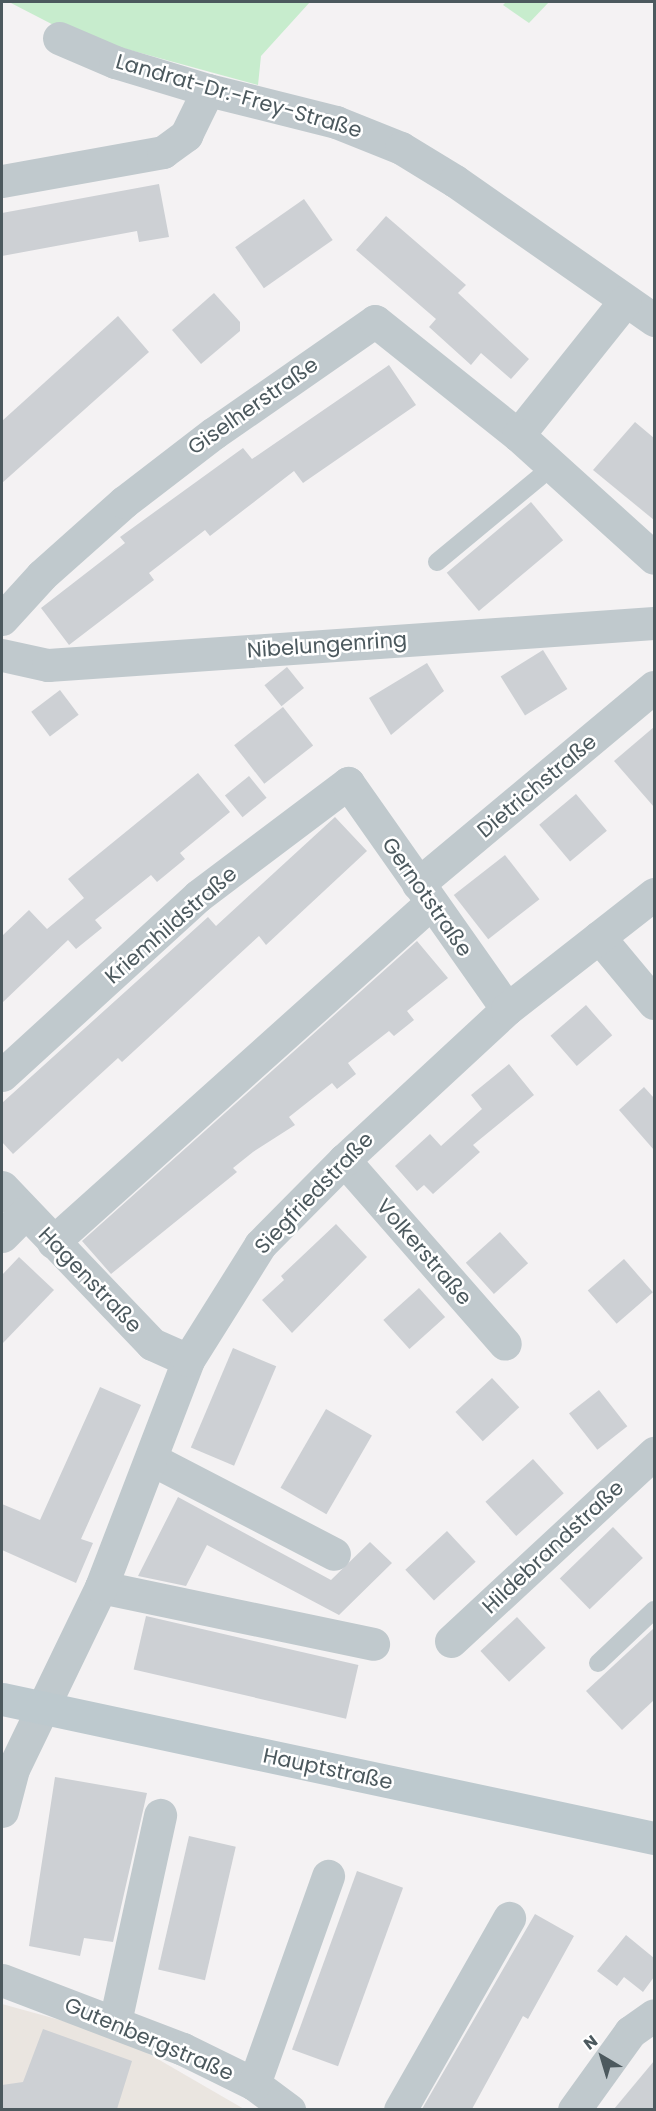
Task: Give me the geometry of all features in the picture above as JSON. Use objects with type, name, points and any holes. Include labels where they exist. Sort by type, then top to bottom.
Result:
[{"type":"street","name":"Landrat-Dr.-Frey-Straße","points":[[60,38],[115,62],[208,90],[336,122],[401,148],[455,181],[654,320]]},
{"type":"street","points":[[2,181],[163,152],[186,135],[208,90]]},
{"type":"street","points":[[518,435],[625,301]]},
{"type":"street","name":"Giselherstraße","points":[[2,619],[42,574],[124,502],[214,433],[375,321],[518,435],[654,558]]},
{"type":"street","name":"Nibelungenring","points":[[2,655],[48,665],[654,623]]},
{"type":"street","name":"Dietrichstraße","points":[[424,893],[654,687]]},
{"type":"street","name":"Gernotstraße","points":[[348,783],[507,1010]]},
{"type":"street","name":"Kriemhildstraße","points":[[2,1075],[198,896],[348,783]]},
{"type":"street","points":[[53,1242],[424,893]]},
{"type":"street","name":"Siegfriedstraße","points":[[43,1708],[101,1587],[188,1360],[260,1245],[344,1160],[507,1010],[654,894]]},
{"type":"street","points":[[598,937],[654,1003]]},
{"type":"street","name":"Volkerstraße","points":[[344,1160],[505,1344]]},
{"type":"street","name":"Hagenstraße","points":[[2,1187],[152,1344],[188,1360]]},
{"type":"street","points":[[2,1236],[25,1213]]},
{"type":"street","name":"Hildebrandstraße","points":[[451,1641],[654,1453]]},
{"type":"street","points":[[151,1459],[334,1554]]},
{"type":"street","points":[[101,1587],[373,1644]]},
{"type":"street","name":"Hauptstraße","points":[[2,1699],[654,1838]]},
{"type":"street","points":[[2,1810],[12,1769],[43,1708]]},
{"type":"street","points":[[114,2022],[160,1815]]},
{"type":"street","points":[[254,2084],[328,1876]]},
{"type":"street","points":[[400,2109],[509,1918]]},
{"type":"street","name":"Gutenbergstraße","points":[[2,1980],[183,2049],[254,2084],[289,2109]]},
{"type":"street","points":[[574,2109],[630,2032],[654,2015]]},
{"type":"lane","points":[[437,562],[553,466]]},
{"type":"lane","points":[[597,1663],[654,1610]]},
{"type":"shaded area","points":[[2,2004],[118,2036],[244,2109],[2,2109]]},
{"type":"green space","points":[[9,2],[310,2],[261,56],[258,85],[71,34]]},
{"type":"green space","points":[[506,2],[549,2],[529,23],[503,5]]},
{"type":"building","points":[[159,184],[169,237],[139,242],[137,231],[2,256],[2,213]]},
{"type":"building","points":[[304,199],[333,240],[264,288],[235,247]]},
{"type":"building","points":[[386,216],[466,285],[458,293],[529,359],[511,379],[481,353],[471,365],[429,327],[436,319],[356,250]]},
{"type":"building","points":[[214,293],[240,322],[240,331],[201,364],[172,330]]},
{"type":"building","points":[[118,316],[149,352],[2,483],[2,421]]},
{"type":"building","points":[[389,365],[416,405],[303,483],[294,471],[210,536],[205,530],[149,573],[154,580],[69,645],[41,608],[125,543],[120,537],[243,448],[252,459]]},
{"type":"building","points":[[635,422],[654,438],[654,520],[593,470]]},
{"type":"building","points":[[531,502],[563,540],[479,611],[447,573]]},
{"type":"building","points":[[543,650],[567,689],[525,716],[501,676]]},
{"type":"building","points":[[427,663],[444,691],[391,735],[369,698]]},
{"type":"building","points":[[287,667],[304,688],[281,706],[264,685]]},
{"type":"building","points":[[60,690],[79,715],[50,736],[31,712]]},
{"type":"building","points":[[283,707],[313,746],[264,784],[234,745]]},
{"type":"building","points":[[654,727],[654,807],[614,761]]},
{"type":"building","points":[[198,773],[230,812],[180,853],[185,859],[157,882],[151,875],[95,920],[102,928],[76,949],[68,940],[2,1003],[2,936],[29,910],[47,929],[84,898],[68,879]]},
{"type":"building","points":[[249,776],[267,798],[243,817],[225,796]]},
{"type":"building","points":[[576,794],[607,831],[570,862],[539,825]]},
{"type":"building","points":[[335,817],[367,851],[266,945],[259,936],[122,1062],[118,1058],[13,1154],[2,1142],[2,1103],[208,917],[216,926]]},
{"type":"building","points":[[505,855],[539,899],[488,939],[454,895]]},
{"type":"building","points":[[417,941],[448,978],[407,1011],[414,1020],[394,1036],[389,1031],[348,1063],[356,1074],[337,1089],[332,1083],[289,1117],[295,1125],[233,1168],[237,1172],[111,1274],[82,1241]]},
{"type":"building","points":[[586,1005],[612,1035],[577,1066],[551,1036]]},
{"type":"building","points":[[509,1064],[534,1095],[473,1145],[480,1152],[433,1194],[424,1185],[417,1191],[395,1166],[430,1134],[441,1146],[482,1109],[471,1095]]},
{"type":"building","points":[[644,1087],[654,1098],[654,1150],[619,1110]]},
{"type":"building","points":[[336,1224],[367,1257],[292,1333],[262,1300],[284,1280],[281,1276]]},
{"type":"building","points":[[500,1232],[528,1263],[494,1294],[466,1263]]},
{"type":"building","points":[[19,1257],[54,1290],[2,1344],[2,1275]]},
{"type":"building","points":[[624,1259],[653,1292],[617,1324],[588,1290]]},
{"type":"building","points":[[419,1288],[445,1317],[409,1349],[383,1320]]},
{"type":"building","points":[[233,1348],[276,1366],[234,1466],[191,1447]]},
{"type":"building","points":[[492,1378],[519,1407],[483,1441],[455,1412]]},
{"type":"building","points":[[100,1387],[141,1405],[81,1539],[93,1543],[76,1583],[2,1550],[2,1504],[40,1520]]},
{"type":"building","points":[[599,1390],[627,1426],[597,1450],[569,1413]]},
{"type":"building","points":[[326,1409],[372,1436],[326,1514],[280,1488]]},
{"type":"building","points":[[533,1459],[564,1493],[516,1536],[485,1502]]},
{"type":"building","points":[[178,1497],[331,1580],[370,1542],[392,1563],[339,1615],[207,1545],[186,1586],[138,1576]]},
{"type":"building","points":[[613,1527],[643,1558],[590,1609],[560,1578]]},
{"type":"building","points":[[447,1531],[476,1562],[434,1601],[405,1570]]},
{"type":"building","points":[[146,1616],[358,1665],[346,1719],[134,1670]]},
{"type":"building","points":[[517,1617],[546,1648],[509,1682],[480,1651]]},
{"type":"building","points":[[654,1628],[654,1700],[622,1730],[586,1691]]},
{"type":"building","points":[[55,1777],[147,1793],[113,1942],[84,1938],[80,1956],[29,1946]]},
{"type":"building","points":[[189,1836],[236,1847],[205,1980],[158,1969]]},
{"type":"building","points":[[357,1871],[403,1888],[338,2066],[292,2050]]},
{"type":"building","points":[[535,1914],[574,1936],[528,2019],[523,2016],[472,2109],[422,2109]]},
{"type":"building","points":[[626,1935],[654,1958],[654,1977],[643,1992],[624,1977],[617,1986],[597,1971]]},
{"type":"building","points":[[43,2029],[132,2061],[117,2109],[2,2109],[2,2085],[23,2082]]},
{"type":"building","points":[[654,2061],[654,2109],[614,2109]]}]
